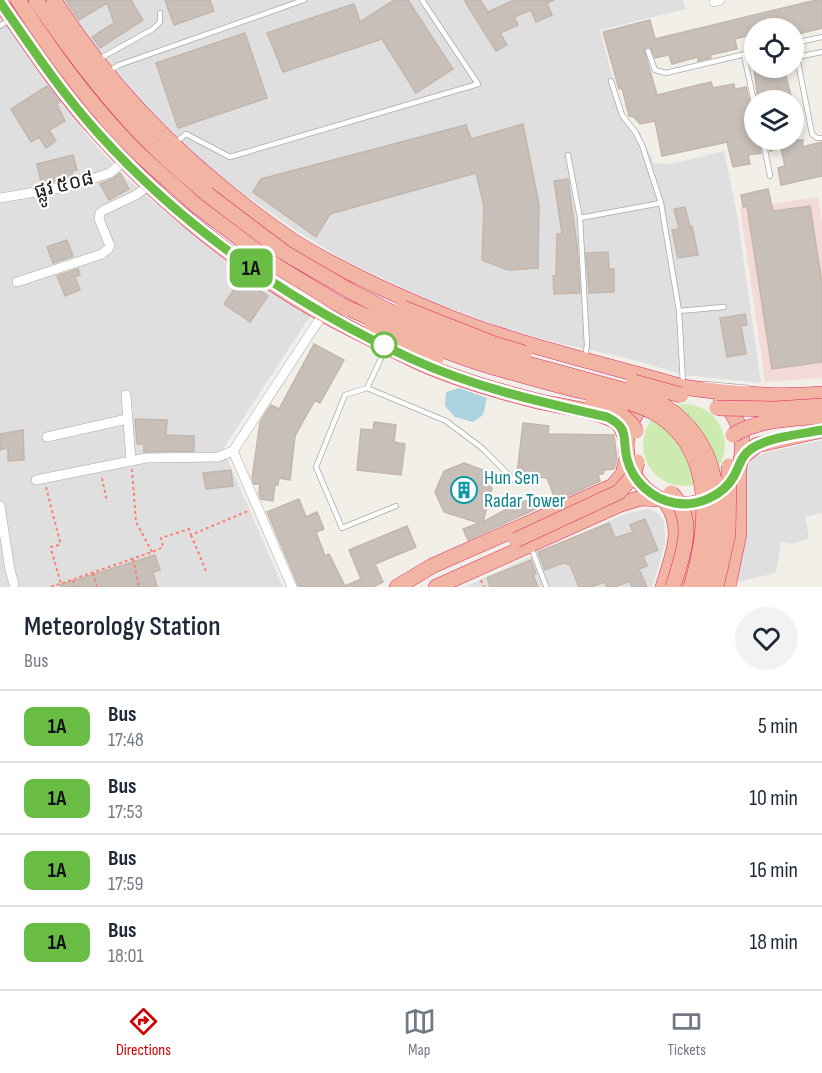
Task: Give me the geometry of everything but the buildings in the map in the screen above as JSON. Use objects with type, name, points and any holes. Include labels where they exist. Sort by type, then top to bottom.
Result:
[{"type":"highway","points":[[18,0],[72,77],[109,122],[138,152],[202,200],[285,253],[350,291],[426,330],[480,350],[543,369],[622,388],[649,397],[670,409],[684,421],[703,448],[715,483],[716,532],[703,587]]},
{"type":"highway","points":[[36,0],[84,68],[148,141],[202,200],[278,267],[341,305],[391,339],[417,351],[484,375],[609,408],[626,418],[634,448],[633,476],[619,492],[436,587]]},
{"type":"highway","points":[[54,0],[100,67],[172,145],[217,184],[294,241],[343,270],[409,301],[498,335],[682,391],[703,399],[717,408],[727,420],[733,435],[737,463],[739,534],[728,587]]},
{"type":"highway","points":[[0,2],[6,22],[96,131],[124,161],[189,220],[267,279],[321,313],[413,360],[481,385],[607,417],[620,424],[631,436]]},
{"type":"highway","points":[[321,313],[343,270]]},
{"type":"highway","points":[[350,291],[406,309],[494,344],[682,391],[771,397],[822,394]]},
{"type":"highway","points":[[387,346],[409,301]]},
{"type":"highway","points":[[341,305],[422,342],[487,366],[620,400],[662,418],[675,430],[692,455],[702,486],[705,507],[704,531],[699,561],[691,587]]},
{"type":"highway","points":[[631,436],[654,405],[682,391]]},
{"type":"highway","points":[[703,391],[722,402],[736,419],[742,436],[728,534],[716,587]]},
{"type":"highway","points":[[717,408],[774,409],[822,406]]},
{"type":"highway","points":[[733,435],[757,424],[822,416]]},
{"type":"highway","points":[[398,587],[437,575],[621,504],[641,498],[665,497],[705,490],[722,478],[757,445],[822,430]]},
{"type":"highway","points":[[632,460],[659,488],[676,521],[678,533],[663,587]]},
{"type":"highway","points":[[398,587],[432,566],[613,486],[632,460]]},
{"type":"highway","points":[[665,497],[687,504],[700,501],[721,490],[730,482],[737,463]]},
{"type":"highway","points":[[665,497],[683,508],[687,531],[673,587]]},
{"type":"highway","points":[[682,587],[692,553],[696,524],[695,516],[687,504]]},
{"type":"street","name":"ផ្លូវ ៥០៨","points":[[0,198],[70,186],[110,173],[124,161]]},
{"type":"street","points":[[17,282],[38,277],[102,254],[110,246],[99,219],[100,213],[136,195],[148,184]]},
{"type":"street","points":[[40,480],[131,460],[218,457],[233,451],[321,313]]},
{"type":"street","points":[[126,395],[131,460]]},
{"type":"street","points":[[47,437],[127,420]]},
{"type":"street","points":[[233,451],[292,587]]},
{"type":"street","points":[[0,506],[14,584]]},
{"type":"lane","points":[[160,13],[160,21],[153,29],[106,53],[100,67],[118,65],[304,0]]},
{"type":"lane","points":[[172,145],[186,134],[230,157],[478,84],[422,0]]},
{"type":"lane","points":[[804,42],[822,37]]},
{"type":"lane","points":[[648,51],[655,70],[666,73],[744,55]]},
{"type":"lane","points":[[804,55],[822,52]]},
{"type":"lane","points":[[800,78],[812,134],[822,138]]},
{"type":"lane","points":[[611,81],[622,115],[642,145],[661,203],[679,311],[684,374],[682,391],[711,383],[742,386],[771,397]]},
{"type":"lane","points":[[765,150],[770,176]]},
{"type":"lane","points":[[568,155],[580,218],[587,345],[584,360]]},
{"type":"lane","points":[[580,218],[661,203]]},
{"type":"lane","points":[[679,311],[724,307]]},
{"type":"lane","points":[[367,388],[387,346]]},
{"type":"lane","points":[[396,506],[342,528],[316,467],[345,395],[367,388],[446,421],[482,448],[515,481]]},
{"type":"lane","points":[[523,542],[546,586]]},
{"type":"path","points":[[131,460],[136,522],[152,552]]},
{"type":"path","points":[[99,466],[108,502]]},
{"type":"path","points":[[40,480],[60,542],[51,549],[61,584]]},
{"type":"path","points":[[191,535],[258,507]]},
{"type":"path","points":[[51,587],[152,552],[163,547],[161,538],[189,529],[206,571]]},
{"type":"path","points":[[133,559],[139,587]]},
{"type":"path","points":[[93,573],[97,587]]},
{"type":"path","points":[[73,579],[75,587]]},
{"type":"shaded area","points":[[59,0],[683,0],[686,9],[600,30],[623,113],[640,133],[654,163],[671,164],[724,151],[737,214],[761,383],[684,375],[634,360],[501,327],[436,303],[348,262],[298,232],[222,178],[179,142],[95,51]]},
{"type":"shaded area","points":[[0,8],[88,137],[126,178],[182,226],[266,287],[311,315],[223,449],[283,587],[0,587]]},
{"type":"shaded area","points":[[818,197],[822,222],[822,378],[765,382],[740,208]]},
{"type":"shaded area","points":[[822,440],[822,513],[805,517],[809,538],[793,544],[781,542],[776,573],[733,583],[742,488],[748,465],[755,457],[768,452]]},
{"type":"shaded area","points":[[648,509],[658,513],[664,521],[665,534],[665,545],[652,587],[464,587],[625,514]]},
{"type":"green space","points":[[684,404],[700,407],[713,416],[722,429],[725,445],[722,461],[713,474],[700,483],[684,486],[668,483],[655,474],[646,461],[643,445],[646,429],[655,416],[668,407]]},
{"type":"water","points":[[459,388],[487,398],[483,415],[473,422],[455,417],[445,406],[446,392]]},
{"type":"bus line","name":"1A","points":[[0,2],[57,83],[124,161],[189,220],[267,279],[322,314],[413,360],[481,385],[615,421],[623,430],[627,458],[636,478],[645,489],[665,501],[687,504],[715,495],[733,477],[741,458],[757,445],[822,430]]},
{"type":"place","name":"Hun Sen Radar Tower","points":[[464,490]]}]
